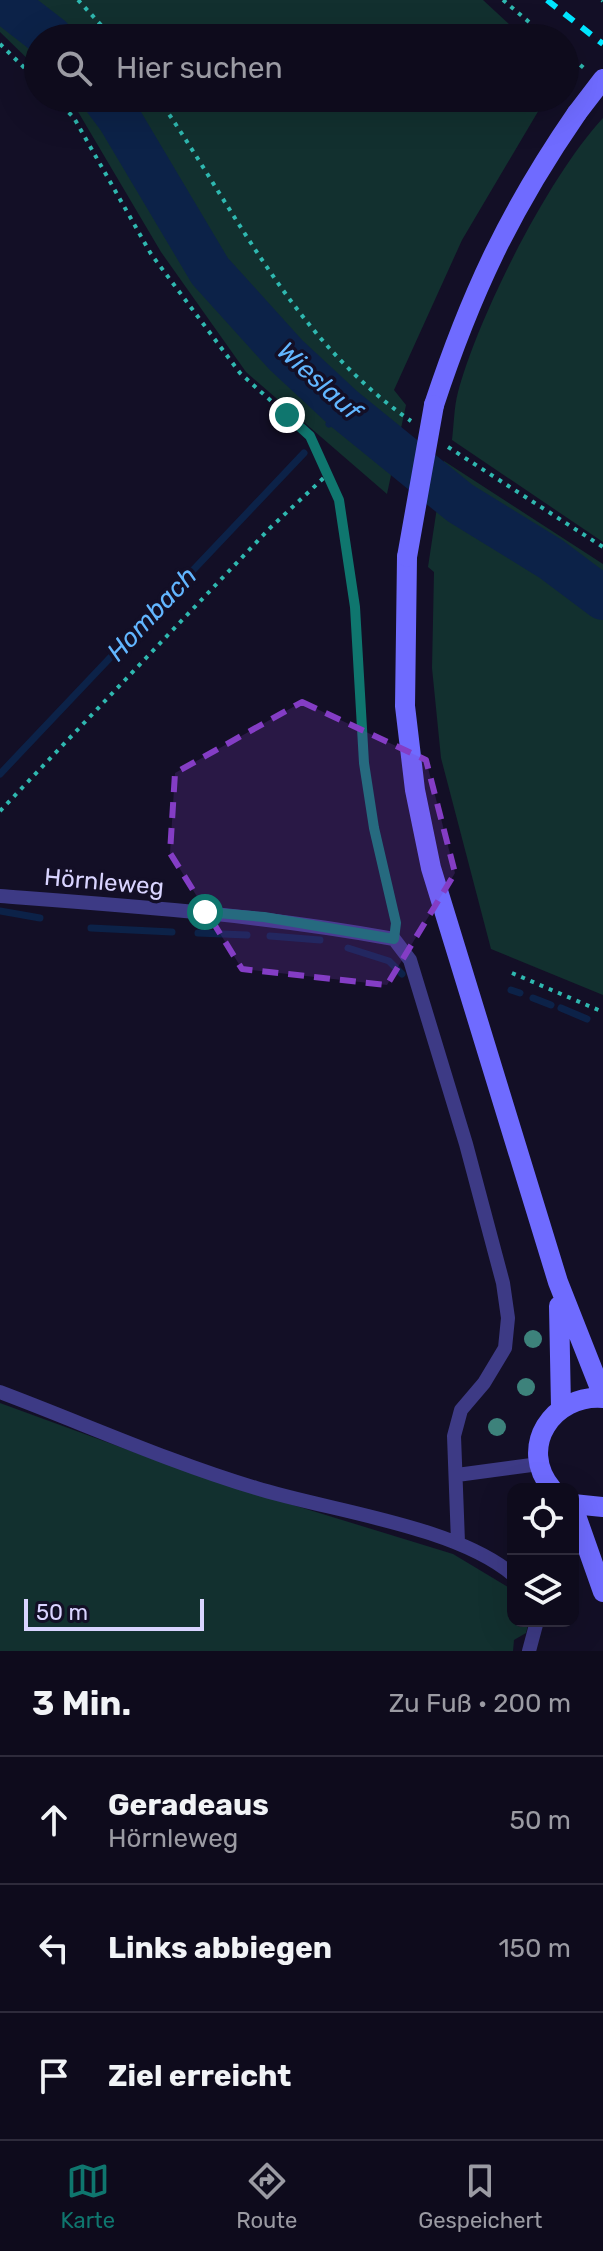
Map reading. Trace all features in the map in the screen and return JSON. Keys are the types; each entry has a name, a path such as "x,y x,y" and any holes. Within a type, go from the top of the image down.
{"main road":[{"path":"579,110 603,79"},
{"path":"549,1483 539,1464 541,1432 561,1407 589,1397 603,1397 558,1282 459,965 418,806 405,706 407,557 414,498 434,405 475,289 508,224 578,112"},
{"path":"558,1282 561,1407"},
{"path":"579,1506 603,1507"},
{"path":"579,1523 603,1592"}],"lane":[{"name":"Hörnleweg","path":"0,896 264,917 394,939"},
{"path":"394,939 410,960 461,1128 503,1283 508,1318 505,1348 484,1383 461,1410 454,1436 458,1542"},
{"path":"0,1392 254,1488 458,1542 507,1570"},
{"path":"457,1475 539,1464"},
{"path":"529,1651 535,1627"}],"path":[{"path":"78,0 100,24"},
{"path":"503,0 531,24"},
{"path":"0,44 24,67"},
{"path":"68,112 151,254 240,373 310,436 329,473 339,500 355,607 364,763 374,828 396,923 394,939"},
{"path":"167,112 266,272 311,328 399,413"},
{"path":"457,453 603,547"},
{"path":"0,811 270,528 329,473"},
{"path":"512,973 603,1012"}],"highlighted area":[{"path":"302,702 426,760 455,873 387,985 242,969 170,853 175,773"}],"green space":[{"path":"0,0 483,0 509,24 24,24 24,55 0,32"},
{"path":"78,112 538,112 462,240 394,390 406,405 387,494 246,372 161,252"},
{"path":"603,118 603,542 452,440 458,392 499,286 561,174"},
{"path":"444,461 603,564 603,995 491,949 441,758 432,668 434,572 428,567"},
{"path":"0,1403 202,1477 453,1554 507,1586 507,1627 528,1627 526,1633 514,1640 513,1651 0,1651"}],"waterway":[{"name":"Wieslauf","path":"2,0 33,24"},
{"name":"Wieslauf","path":"114,112 210,271 286,355 343,408 460,503 551,559 603,598"},
{"name":"Hombach","path":"329,424 343,408"},
{"name":"Hombach","path":"0,774 304,453"},
{"path":"0,911 40,918"},
{"path":"91,928 172,932"},
{"path":"198,933 247,935"},
{"path":"270,936 320,940"},
{"path":"348,948 389,961 402,974"},
{"path":"511,990 520,993"},
{"path":"533,998 551,1005"},
{"path":"561,1008 587,1019"}],"railway":[{"path":"547,0 578,24"},
{"path":"579,25 603,44"}],"route":[{"path":"205,912 264,917 394,939 396,923 374,828 364,763 355,607 339,500 310,436 287,415"}]}
